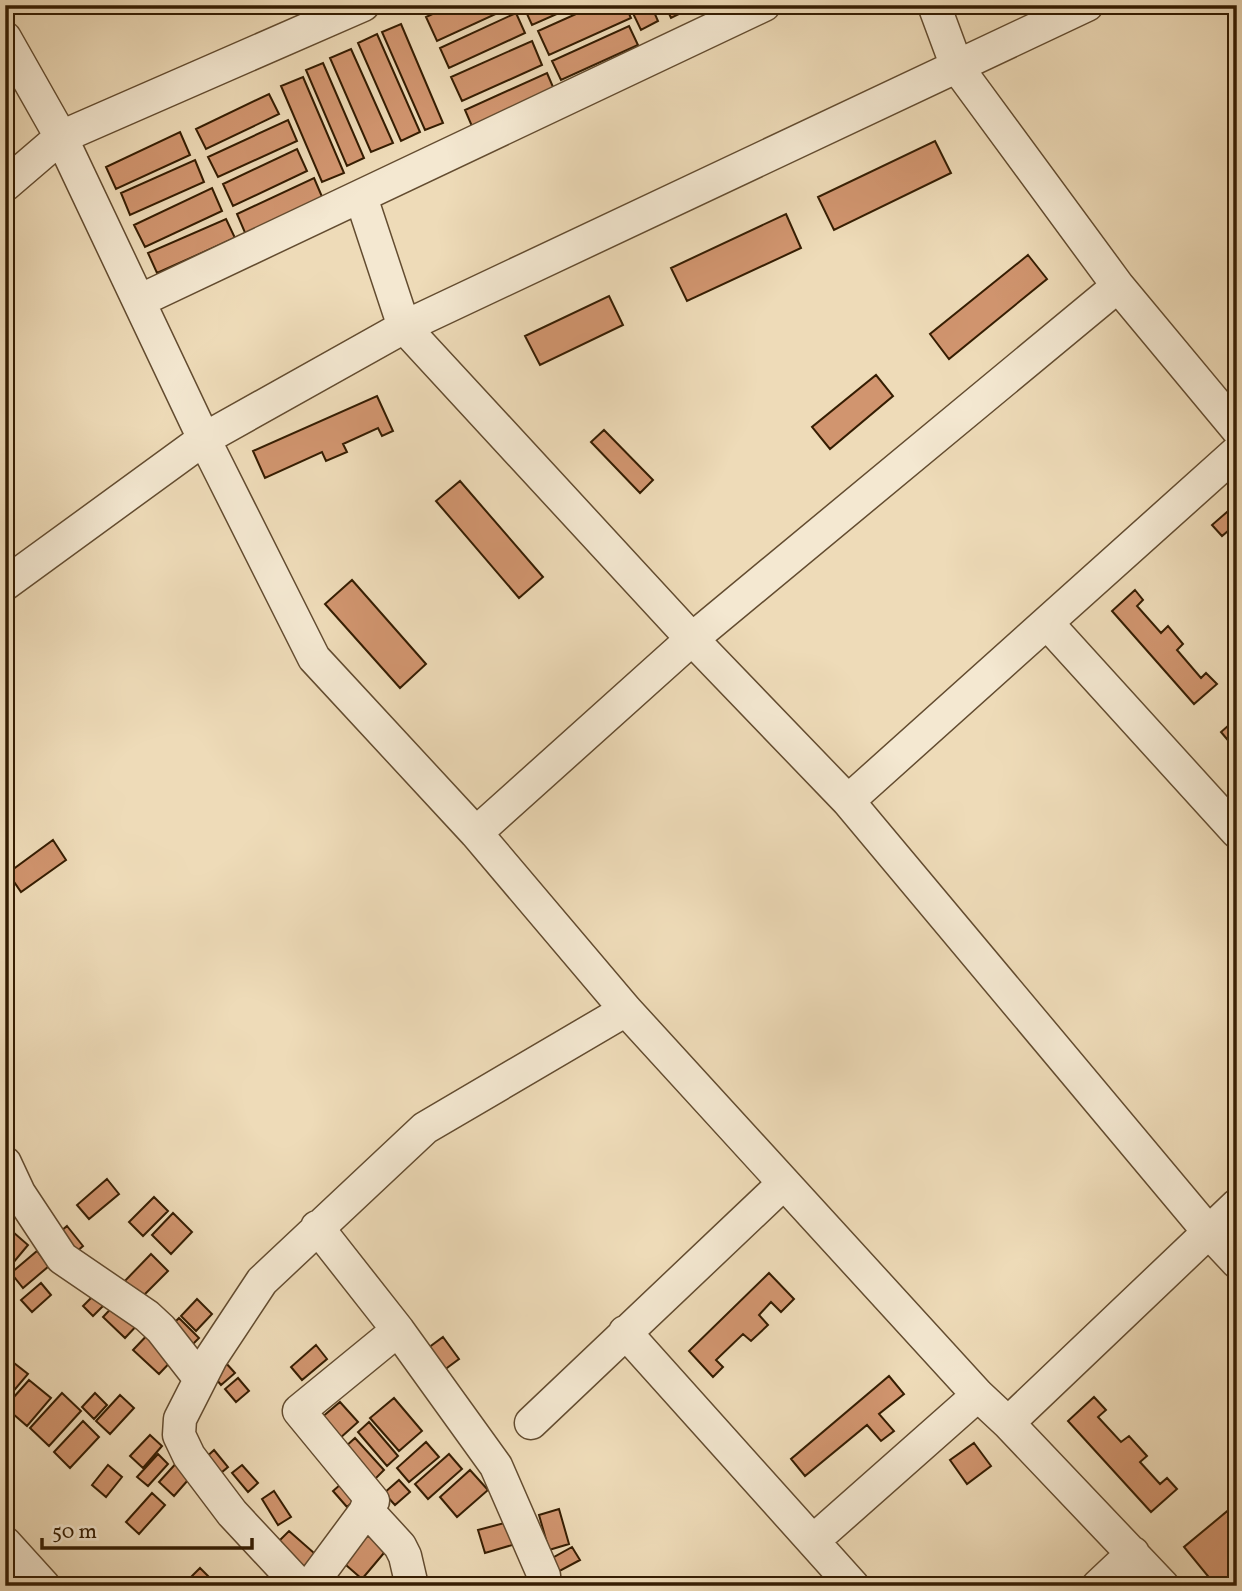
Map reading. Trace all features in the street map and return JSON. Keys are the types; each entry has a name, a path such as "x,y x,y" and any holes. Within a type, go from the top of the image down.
{"street":[{"path":"5,185 61,137 363,5"},
{"path":"139,301 764,5"},
{"path":"934,5 957,67 1118,286 1237,429"},
{"path":"5,584 204,439 404,327 1087,5"},
{"path":"5,38 61,137 204,439 314,659 476,832 626,1010 978,1395 1163,1586"},
{"path":"361,197 404,327 692,639 848,801 1208,1231 1237,1262"},
{"path":"476,832 692,639 1118,286"},
{"path":"848,801 1237,452"},
{"path":"1047,623 1237,832"},
{"path":"300,1586 232,1513 189,1456 180,1435 180,1419 211,1357 262,1281 425,1128 626,1010"},
{"path":"5,1163 19,1193 62,1258 147,1316 161,1329 200,1379"},
{"path":"531,1423 784,1183"},
{"path":"1008,1423 1237,1205"},
{"path":"317,1227 398,1330 496,1466 544,1576 545,1586"},
{"path":"310,1586 373,1501 299,1411 398,1330"},
{"path":"625,1332 853,1586"},
{"path":"813,1541 978,1395"},
{"path":"366,1509 400,1546 412,1586"},
{"path":"5,1543 44,1586"},
{"path":"1098,1586 1133,1553"}],"building":[{"path":"452,5 515,5 437,41 426,17"},
{"path":"523,5 577,5 532,25"},
{"path":"596,5 625,5 631,18 549,55 538,31"},
{"path":"629,5 651,5 658,21 641,30"},
{"path":"665,5 689,5 691,8 671,18"},
{"path":"516,13 525,33 449,68 440,48"},
{"path":"401,24 443,123 425,130 382,32"},
{"path":"629,26 638,45 561,80 552,61"},
{"path":"377,34 420,132 401,141 358,43"},
{"path":"532,41 542,65 462,101 451,77"},
{"path":"351,49 393,143 371,152 330,58"},
{"path":"323,63 364,158 347,166 306,70"},
{"path":"547,73 556,94 474,131 465,110"},
{"path":"303,77 344,173 322,182 281,86"},
{"path":"269,94 279,114 206,149 196,129"},
{"path":"288,120 297,141 218,177 208,157"},
{"path":"180,132 190,155 116,189 106,167"},
{"path":"935,141 951,173 834,230 818,197"},
{"path":"297,149 307,171 233,206 223,184"},
{"path":"195,160 204,182 130,215 121,193"},
{"path":"314,178 323,199 246,235 237,214"},
{"path":"212,188 222,211 145,247 134,225"},
{"path":"786,214 801,248 687,301 671,268"},
{"path":"226,219 235,238 157,273 148,253"},
{"path":"1028,255 1047,279 949,359 930,334"},
{"path":"609,296 623,325 540,365 525,336"},
{"path":"876,375 893,396 830,449 812,427"},
{"path":"377,396 393,431 382,436 378,428 343,444 347,452 326,461 322,452 265,478 253,451"},
{"path":"604,430 653,480 640,493 591,442"},
{"path":"460,481 543,577 519,598 436,501"},
{"path":"1235,505 1237,542 1228,531 1222,536 1212,525"},
{"path":"352,580 426,664 400,688 325,604"},
{"path":"1135,590 1143,600 1137,606 1161,633 1168,626 1183,644 1177,650 1201,678 1206,673 1217,684 1194,704 1112,611"},
{"path":"1237,718 1237,751 1221,732"},
{"path":"53,840 66,860 21,892 8,873"},
{"path":"107,1179 119,1194 89,1219 77,1205"},
{"path":"154,1197 168,1211 143,1236 129,1222"},
{"path":"173,1213 192,1232 171,1254 152,1235"},
{"path":"67,1226 83,1246 69,1258 53,1238"},
{"path":"13,1232 28,1245 8,1269 5,1267 5,1242"},
{"path":"37,1251 49,1266 23,1288 11,1273"},
{"path":"151,1254 168,1271 137,1302 120,1286"},
{"path":"769,1273 794,1299 781,1312 771,1302 759,1315 768,1325 751,1341 743,1334 716,1360 723,1367 713,1377 689,1351"},
{"path":"41,1283 51,1295 32,1312 21,1300"},
{"path":"102,1287 112,1297 93,1316 83,1306"},
{"path":"120,1299 141,1321 125,1338 103,1317"},
{"path":"197,1299 212,1314 196,1331 181,1316"},
{"path":"179,1318 199,1338 186,1351 166,1331"},
{"path":"153,1329 179,1353 159,1374 133,1350"},
{"path":"443,1337 459,1359 440,1373 424,1351"},
{"path":"316,1345 327,1359 302,1380 291,1367"},
{"path":"5,1356 28,1374 5,1401"},
{"path":"225,1362 235,1373 221,1385 212,1374"},
{"path":"889,1376 904,1394 879,1414 894,1431 881,1441 867,1425 805,1476 791,1459"},
{"path":"238,1378 249,1391 236,1402 225,1389"},
{"path":"29,1380 51,1398 27,1426 5,1407"},
{"path":"62,1393 81,1411 49,1446 30,1428"},
{"path":"95,1393 107,1405 94,1419 82,1407"},
{"path":"120,1395 134,1408 110,1434 96,1421"},
{"path":"1094,1397 1106,1410 1098,1417 1121,1442 1129,1436 1147,1456 1140,1462 1160,1484 1167,1478 1177,1489 1151,1512 1068,1421"},
{"path":"394,1398 422,1431 399,1451 370,1418"},
{"path":"340,1402 358,1422 339,1439 321,1418"},
{"path":"83,1421 99,1437 70,1468 54,1452"},
{"path":"369,1422 398,1456 387,1466 358,1432"},
{"path":"150,1435 162,1446 143,1468 130,1456"},
{"path":"355,1438 384,1470 373,1481 344,1448"},
{"path":"426,1442 439,1457 409,1482 397,1468"},
{"path":"974,1443 991,1466 967,1484 950,1460"},
{"path":"214,1450 228,1467 216,1477 202,1461"},
{"path":"158,1454 168,1464 148,1486 137,1477"},
{"path":"449,1454 462,1469 428,1499 415,1484"},
{"path":"180,1459 195,1472 174,1496 159,1482"},
{"path":"108,1465 122,1477 106,1497 92,1485"},
{"path":"242,1465 258,1483 248,1492 232,1473"},
{"path":"470,1470 488,1490 457,1517 440,1497"},
{"path":"349,1477 363,1493 347,1507 333,1491"},
{"path":"399,1480 410,1492 395,1505 384,1493"},
{"path":"274,1491 291,1517 278,1525 262,1499"},
{"path":"152,1493 165,1505 139,1534 126,1522"},
{"path":"1237,1503 1237,1586 1216,1586 1184,1547"},
{"path":"559,1509 569,1544 549,1550 539,1515"},
{"path":"512,1521 519,1543 485,1553 478,1530"},
{"path":"365,1527 389,1547 362,1579 339,1559"},
{"path":"289,1531 322,1560 309,1574 276,1544"},
{"path":"572,1547 580,1560 554,1574 547,1561"},
{"path":"200,1568 218,1586 182,1586"}]}
